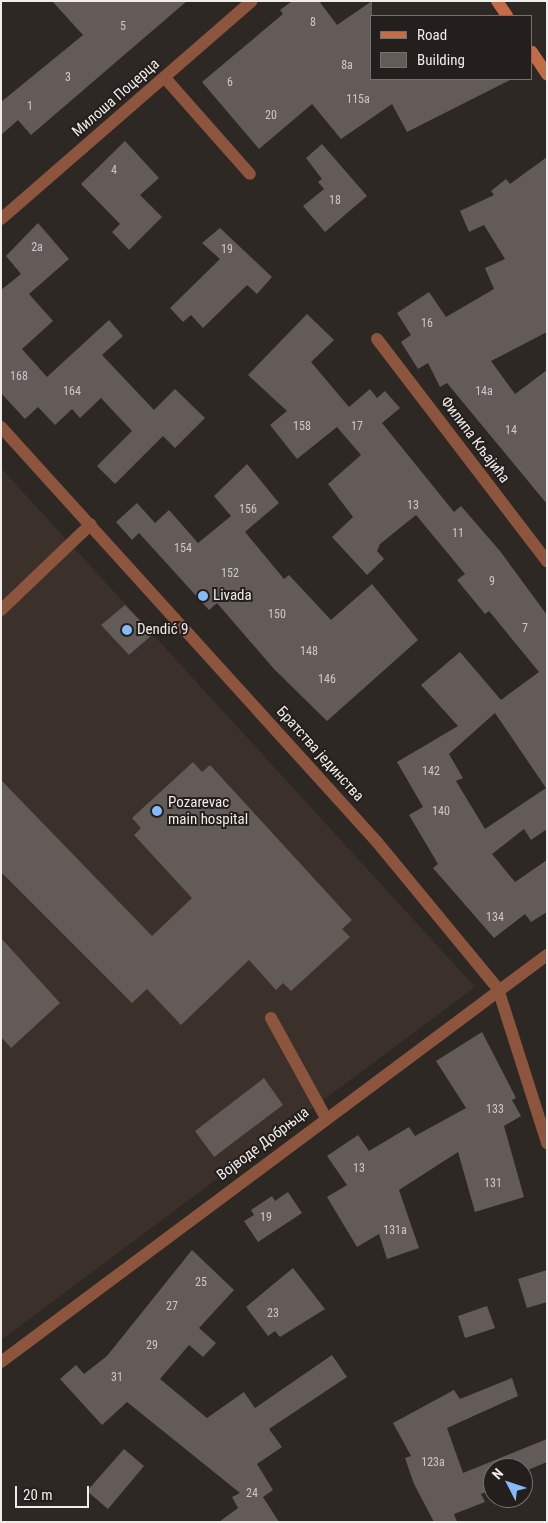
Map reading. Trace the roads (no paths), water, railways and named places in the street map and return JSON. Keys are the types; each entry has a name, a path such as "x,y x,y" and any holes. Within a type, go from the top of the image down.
{"main road":[{"path":"497,1 506,15"},
{"path":"533,53 547,74"}],"street":[{"name":"Милоша Поцерца","path":"1,219 252,1"},
{"path":"165,78 250,174"},
{"name":"Филипа Кљајића","path":"377,339 547,561"},
{"name":"Братства јединства","path":"1,427 91,524 377,842 498,989 547,1143"},
{"path":"1,610 91,524"},
{"name":"Војводе Добрњца","path":"1,1362 498,989 547,955"},
{"path":"271,1018 326,1118"}],"place":[{"name":"Livada","path":"203,596"},
{"name":"Dendić 9","path":"127,630"},
{"name":"Pozarevac main hospital","path":"157,811"}]}
